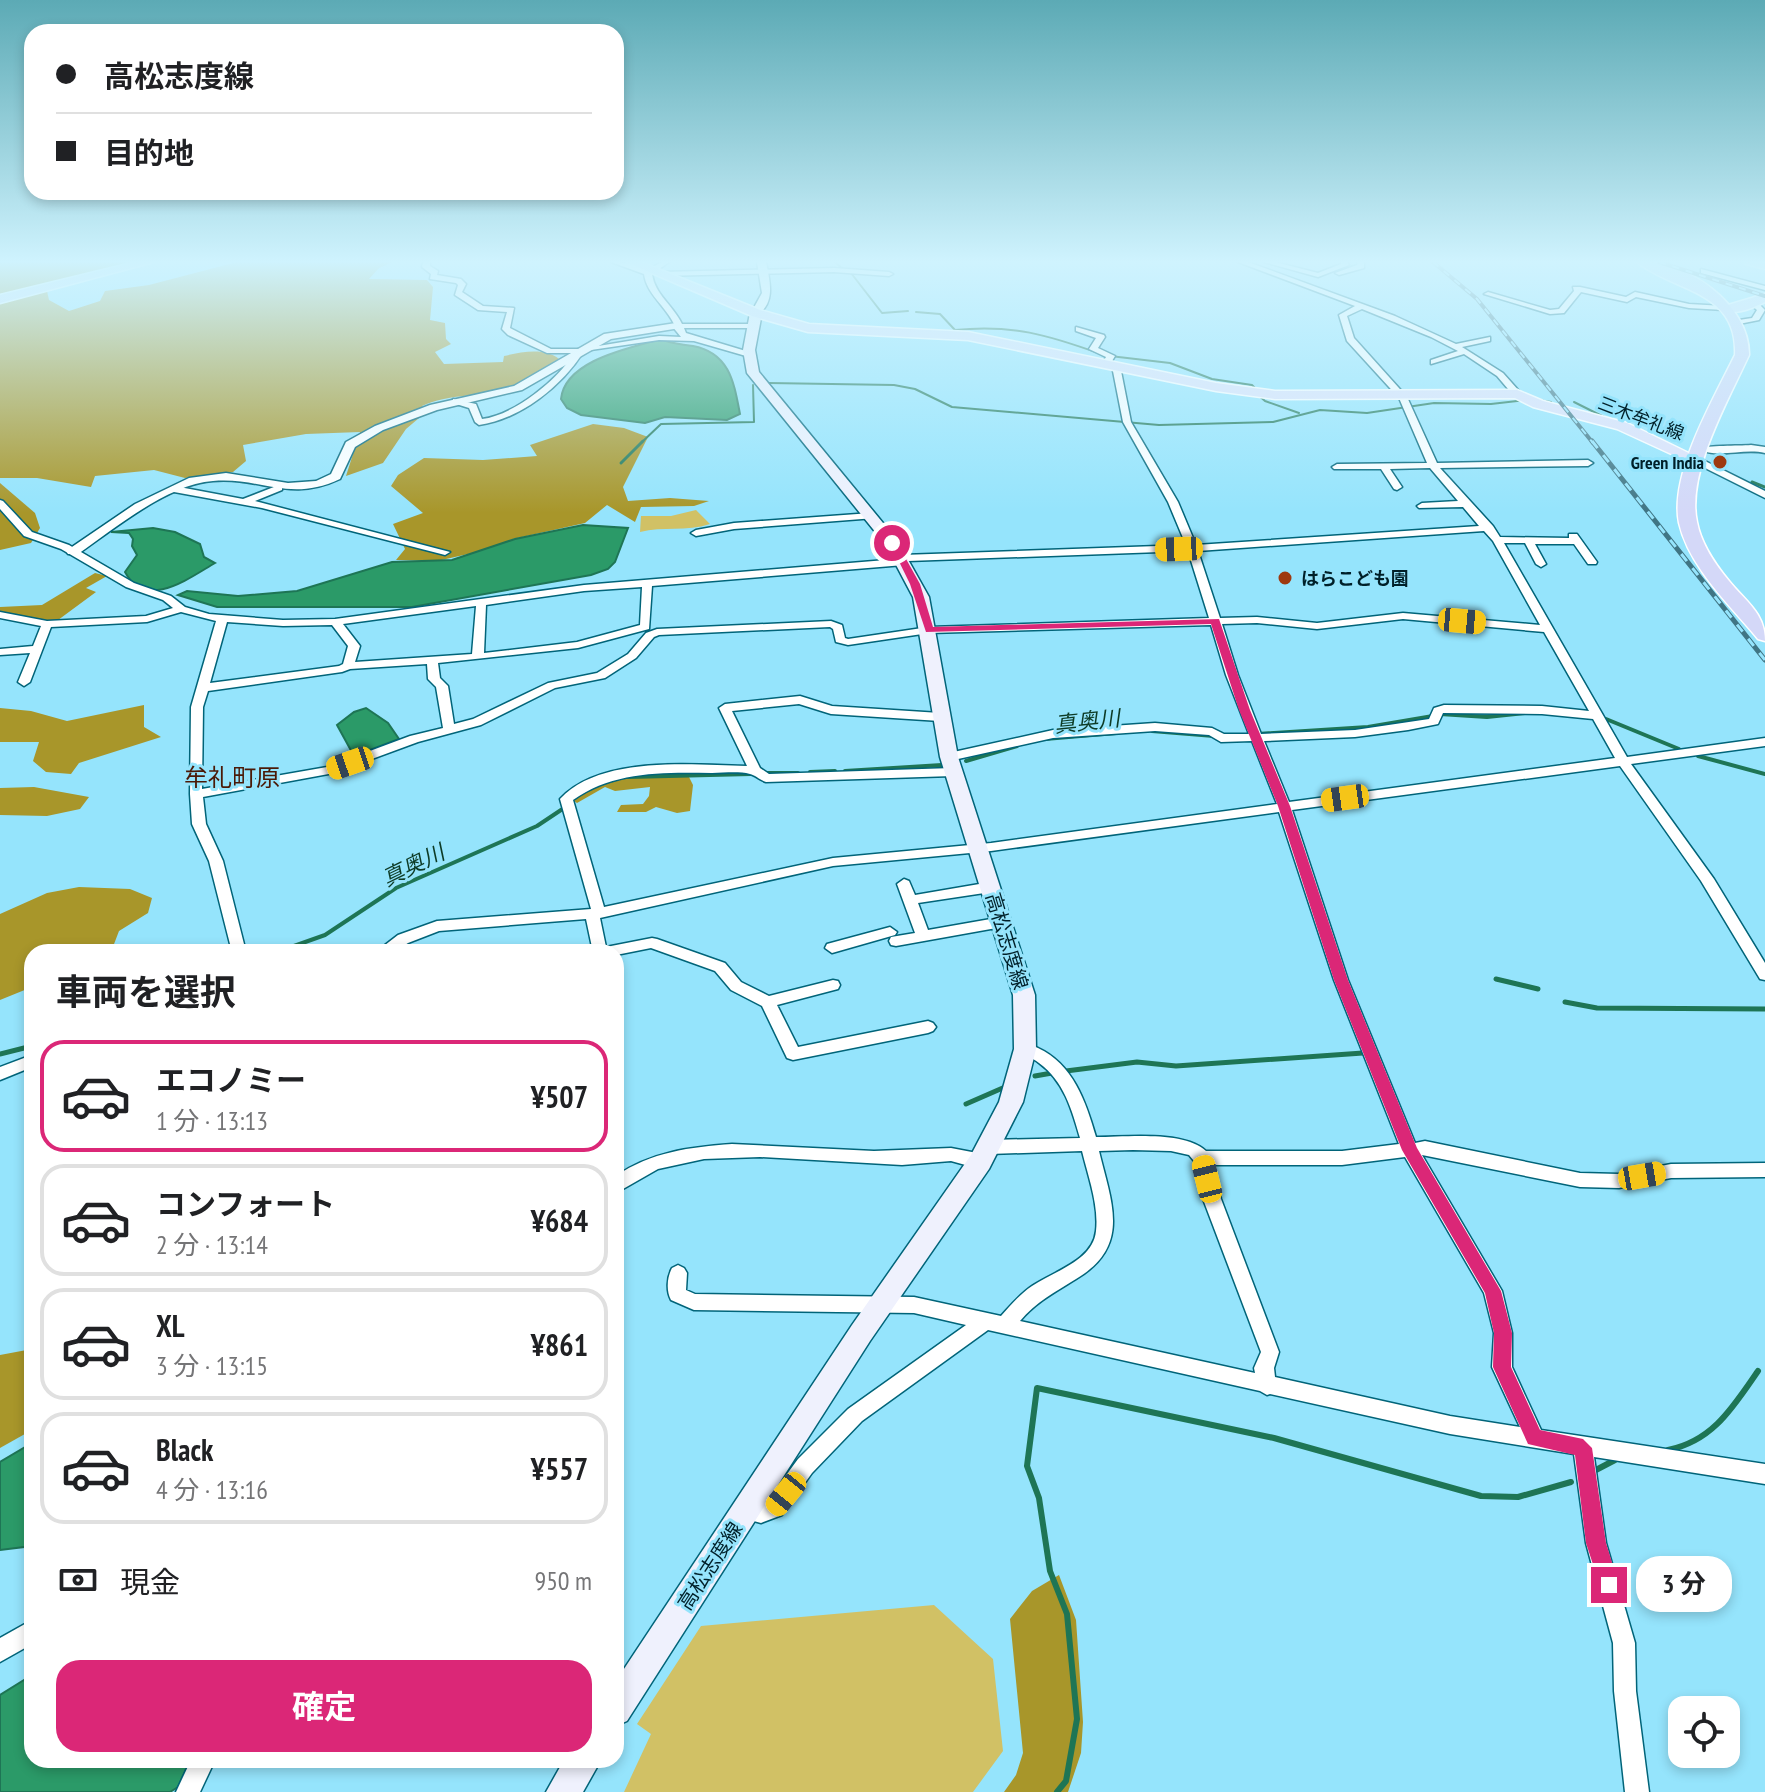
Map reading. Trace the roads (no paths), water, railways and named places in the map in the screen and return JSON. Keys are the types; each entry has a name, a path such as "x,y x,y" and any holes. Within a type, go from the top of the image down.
{"highway":[{"path":"1743,346 1685,496 1694,538 1706,561 1765,635"}],"main road":[{"path":"746,354 748,346"},
{"name":"三木牟礼線","path":"1015,346 1255,393 1318,397 1524,398 1622,426 1700,455"},
{"name":"高松志度線","path":"624,1698 882,1303 984,1155 1017,1086 1025,1049 1024,995 951,764 940,717 929,630 921,597 903,560 871,516 758,382 746,354"},
{"path":"563,1792 579,1768"}],"street":[{"path":"538,346 550,351 610,346"},
{"path":"73,551 174,489 196,479 226,476 279,488 313,486 328,481 341,470 354,441 412,414 518,388 591,346"},
{"path":"715,346 746,354"},
{"path":"1095,346 1093,349 1111,356 1128,424 1173,502 1192,548 1255,737 1284,806 1341,980 1410,1150 1493,1291 1503,1333 1502,1367 1535,1438"},
{"path":"1356,346 1403,397 1434,467 1497,540 1623,761 1689,853 1765,975"},
{"path":"1456,346 1494,367 1524,398"},
{"path":"456,401 473,406 479,422 503,417 553,384 582,350"},
{"path":"1434,362 1466,351"},
{"path":"1700,455 1752,446 1765,450"},
{"path":"1700,455 1765,495"},
{"path":"1337,467 1588,463"},
{"path":"1385,468 1397,487"},
{"path":"1730,474 1765,484"},
{"path":"246,501 279,488"},
{"path":"174,489 246,501 445,552"},
{"path":"0,503 28,534 73,551 130,585 167,598 181,609 222,619 335,622 584,588 647,585 903,560 1192,548 1489,528"},
{"path":"1422,506 1467,504"},
{"path":"696,533 734,526 871,516"},
{"path":"1497,540 1574,536 1592,562"},
{"path":"1528,540 1541,564"},
{"path":"202,688 321,673 348,666 478,657 578,645 645,627 647,585"},
{"path":"478,657 476,637 483,616 480,602"},
{"path":"0,615 47,624 147,619 181,609"},
{"path":"196,794 321,772 488,718 552,685 596,679 632,656 650,635 657,632 831,624 838,627 840,640 848,642 929,630 1257,620 1317,626 1421,616 1548,629"},
{"path":"222,619 202,688 195,740 196,794 199,824 216,861 237,944"},
{"path":"335,622 354,646 348,666"},
{"path":"24,682 47,624"},
{"path":"0,652 35,649"},
{"path":"432,660 434,679 442,686 449,730"},
{"path":"940,717 831,710 800,700 725,708 755,770 766,778 951,764 1039,736 1139,727 1212,732 1221,738 1366,731 1424,724 1434,721 1438,711 1444,709 1542,710 1597,716"},
{"path":"395,944 437,926 595,913 833,862 977,849 1765,742"},
{"path":"601,944 566,799 573,792 603,778 641,771 755,770"},
{"path":"904,884 923,936"},
{"path":"910,900 991,887"},
{"path":"832,948 893,936 923,936 1002,922"},
{"path":"624,947 640,943 662,945 720,967 736,986 768,1002 793,1054 928,1027"},
{"path":"768,1002 833,985"},
{"path":"1006,1324 1030,1297 1086,1262 1100,1247 1105,1218 1084,1119 1056,1068 1038,1053 1025,1049"},
{"path":"0,1074 24,1064"},
{"path":"624,1181 649,1164 727,1150 903,1158 984,1155 1088,1143 1183,1146 1202,1158 1269,1161 1381,1156 1425,1148 1580,1180 1619,1181 1693,1170 1765,1170"},
{"path":"1202,1158 1212,1199 1270,1352 1264,1368 1267,1386"},
{"path":"678,1273 677,1294 694,1302 914,1305 1450,1425 1765,1474"},
{"path":"746,1510 761,1513 775,1508 805,1466 855,1415 901,1378 986,1321"},
{"path":"1583,1448 1596,1543 1624,1643 1625,1691 1637,1792"},
{"path":"0,1651 24,1636"},
{"path":"188,1792 199,1768"}],"waterway":[{"path":"1077,346 1101,354"},
{"path":"1110,356 1170,363 1212,379 1252,385 1257,390"},
{"path":"769,383 894,385 915,389 952,407 1159,425 1273,422 1320,410 1367,413 1434,403 1491,404 1526,400"},
{"path":"641,443 661,424 754,422 753,385"},
{"path":"1257,394 1265,401 1299,413"},
{"path":"1538,400 1551,402"},
{"path":"1574,402 1608,419"},
{"path":"621,463 641,443"},
{"path":"1752,482 1765,487"},
{"name":"真奥川","path":"1440,714 1487,717 1525,713"},
{"name":"真奥川","path":"1258,734 1368,727 1433,716"},
{"name":"真奥川","path":"1606,719 1679,749"},
{"name":"真奥川","path":"1152,731 1214,736"},
{"name":"真奥川","path":"1045,739 1116,733"},
{"name":"真奥川","path":"966,761 1017,746"},
{"name":"真奥川","path":"1698,756 1765,774"},
{"name":"真奥川","path":"845,771 942,765"},
{"name":"真奥川","path":"810,772 835,771"},
{"name":"真奥川","path":"764,773 798,773"},
{"name":"真奥川","path":"628,777 751,774"},
{"name":"真奥川","path":"300,944 325,935 396,888 537,826 564,808"},
{"path":"1496,979 1538,989"},
{"path":"1565,1002 1597,1008 1765,1009"},
{"name":"真奥川","path":"0,1054 24,1048"},
{"path":"1066,1071 1137,1062 1176,1066 1363,1053"},
{"path":"1035,1076 1052,1073"},
{"path":"966,1104 1005,1087"},
{"path":"1668,1450 1710,1431 1758,1371"},
{"path":"1057,1792 1066,1781 1077,1719 1067,1614 1050,1571 1039,1498 1027,1466 1037,1388 1274,1438 1481,1496 1518,1497 1571,1482"},
{"path":"1594,1471 1615,1460"}],"railway":[{"path":"1515,346 1593,443"},
{"path":"1592,441 1765,660"}],"place":[{"name":"Green India","path":"1720,462"},
{"name":"はらこども園","path":"1285,578"}],"district":[{"name":"牟礼町原","path":"232,777"}]}
